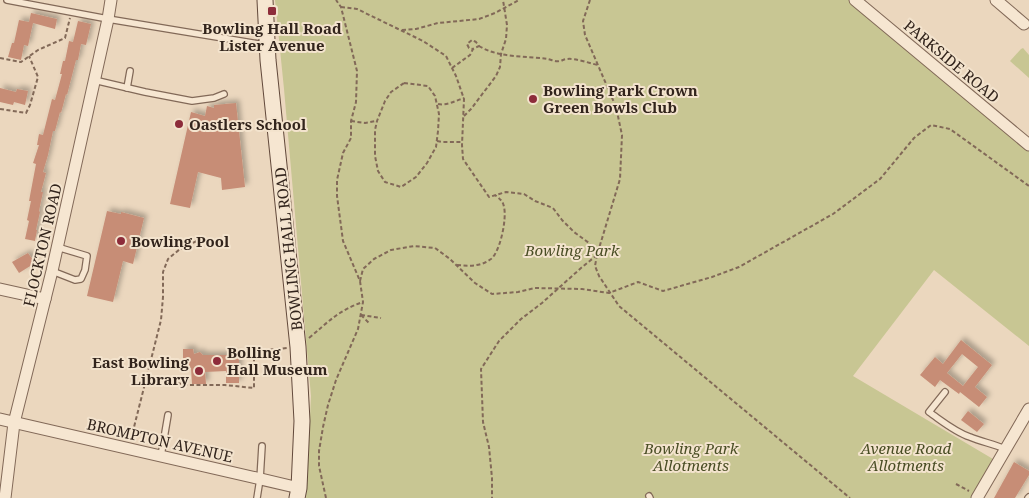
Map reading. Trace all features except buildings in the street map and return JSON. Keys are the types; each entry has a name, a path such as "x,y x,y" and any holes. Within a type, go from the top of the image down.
{"street":[{"name":"FLOCKTON ROAD","path":"5,498 4,471 14,423 52,272 111,0"},
{"name":"BOWLING HALL ROAD","path":"265,0 267,46 298,346 302,421 298,493"},
{"path":"996,0 1024,24"},
{"name":"PARKSIDE ROAD","path":"860,1 1029,145"},
{"path":"0,289 45,299"},
{"path":"978,497 1029,409"},
{"name":"BROMPTON AVENUE","path":"0,419 260,479 298,493"}],"lane":[{"path":"7,0 267,46"},
{"path":"127,88 130,71"},
{"path":"94,80 192,101 214,98 224,94"},
{"path":"52,272 75,280 81,279 85,270 87,256 57,247"},
{"path":"945,392 929,412 954,430 1005,450"},
{"path":"161,456 168,415"},
{"path":"257,498 262,446"}],"path":[{"path":"326,498 319,466 319,451 328,405 336,380 358,329 363,302 360,281 343,241 337,196 337,180 342,153 350,138 351,120 356,102 357,71 341,7 336,0"},
{"path":"463,117 496,76 500,67 507,25 502,0"},
{"path":"401,30 416,29 438,23 479,19 519,0"},
{"path":"590,0 583,21 585,35 590,51 616,107 622,135 620,179 595,266 599,276 619,306 850,498"},
{"path":"341,7 356,9 423,41 446,56 464,98 462,159 489,197 506,192 524,194 535,201 553,208 562,220 589,244 597,255"},
{"path":"0,58 22,62 44,47 65,38 72,12"},
{"path":"473,49 469,48 468,44 472,40 484,50 508,56 548,59 558,62 568,58 598,65"},
{"path":"452,68 479,46"},
{"path":"0,108 26,113 38,77 30,56"},
{"path":"404,83 428,86 435,96 438,114 436,147 427,164 416,178 401,187 386,182 378,171 375,156 377,121 385,101 392,92 404,83"},
{"path":"436,104 440,105 464,98"},
{"path":"351,120 365,123 377,121"},
{"path":"360,281 363,269 374,259 391,250 414,246 434,248 492,294 518,292 535,288 582,289 609,293 638,282 663,291 739,267 833,214 880,179 914,138 931,125 950,129 1029,186"},
{"path":"437,141 462,142"},
{"path":"457,265 471,266 482,264 493,258 500,244 504,209 501,200 495,195"},
{"path":"129,448 161,320 163,272 168,259 180,249 199,240"},
{"path":"492,498 490,447 483,422 481,369 499,341 521,319 597,255"},
{"path":"146,378 189,385 225,385 254,388 254,351 298,346 337,314 363,302"},
{"path":"361,315 381,318"},
{"path":"361,315 370,324"},
{"path":"956,484 978,497"}],"green space":[{"name":"Bowling Park","path":"275,0 855,0 1029,145 1029,346 934,270 853,376 998,462 977,498 306,498 311,396"},
{"path":"1023,48 1029,55 1029,78 1010,61"}],"place":[{"name":"Bowling Hall Road Lister Avenue","path":"272,11"},
{"name":"Bowling Park Crown Green Bowls Club","path":"533,99"},
{"name":"Oastlers School","path":"179,124"},
{"name":"Bowling Pool","path":"121,241"},
{"name":"Bolling Hall Museum","path":"217,361"},
{"name":"East Bowling Library","path":"199,371"}],"park label":[{"name":"Bowling Park Allotments","path":"691,456"},
{"name":"Avenue Road Allotments","path":"906,456"}]}
